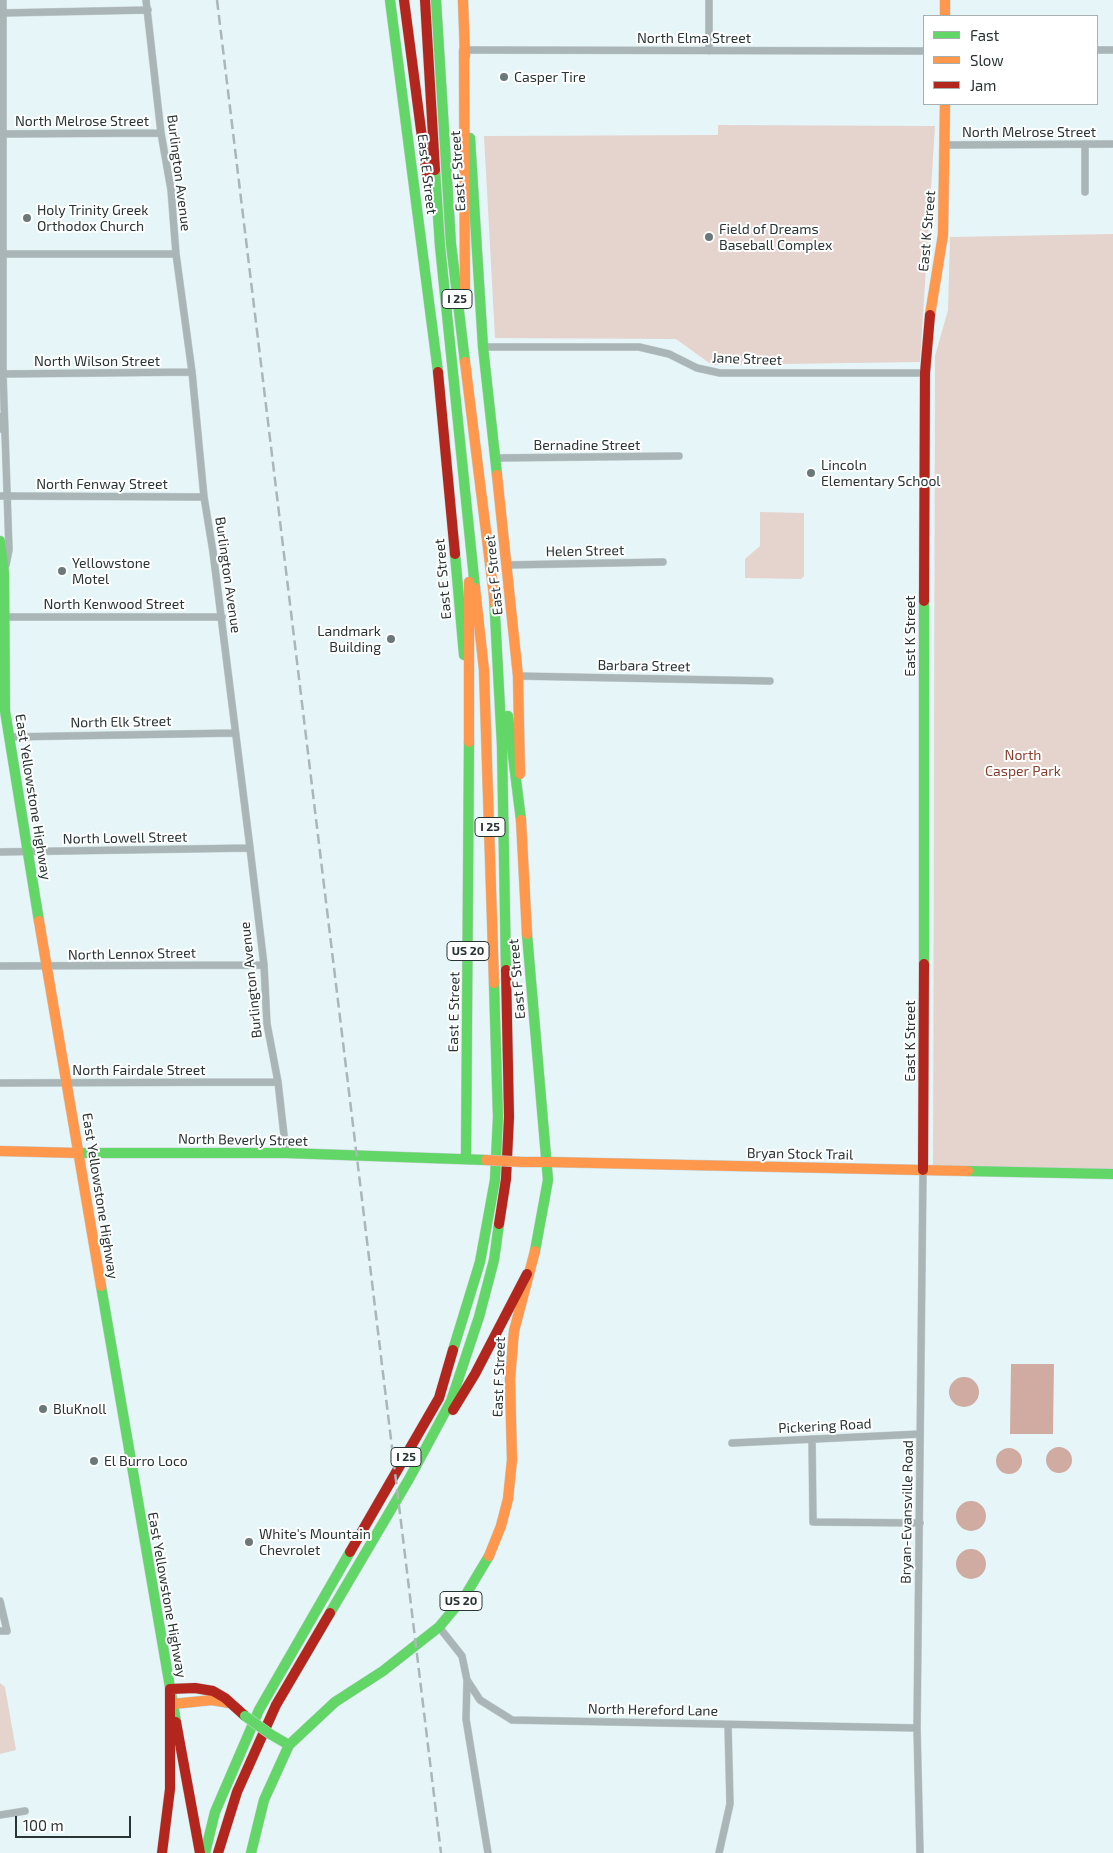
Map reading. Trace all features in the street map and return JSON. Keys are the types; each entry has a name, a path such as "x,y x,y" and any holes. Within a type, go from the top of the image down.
{"main road":[{"name":"East E Street","path":"390,0 440,384 465,672 469,742 466,1159"},
{"path":"404,0 432,213 440,246"},
{"name":"I 25","path":"205,1853 215,1812 259,1710 439,1398 453,1358 480,1262 495,1180 498,1117 485,690 440,246 425,0"},
{"name":"I 25","path":"218,1853 237,1792 276,1705 409,1480 451,1401 479,1317 494,1260 506,1179 509,1117 502,746 494,596 467,382 446,184 436,0"},
{"name":"East F Street","path":"251,1853 264,1800 289,1745 334,1702 383,1671 438,1627 465,1596 489,1556 501,1526 508,1499 512,1460 510,1380 514,1331 541,1224 548,1180 548,1162 525,909 518,676 483,348 464,50 463,0"},
{"path":"945,0 945,15"},
{"path":"464,50 467,382"},
{"name":"East K Street","path":"923,1170 925,373 927,334 943,235 945,105"},
{"name":"US 20","path":"469,742 468,574 471,537"},
{"name":"East Yellowstone Highway","path":"0,541 6,617 2,658 8,736 170,1689 200,1853"},
{"path":"494,596 521,820"},
{"name":"North Beverly Street","path":"0,1151 286,1153 486,1160"},
{"name":"Bryan Stock Trail","path":"486,1160 1113,1174"},
{"path":"409,1480 475,1374 527,1274"},
{"path":"162,1853 170,1788 170,1689 195,1688 213,1691 270,1734 289,1745"},
{"path":"173,1704 212,1700 230,1703"}],"street":[{"path":"2,0 4,496 9,550 4,573"},
{"name":"Burlington Avenue","path":"146,0 161,133 171,190 176,254 192,372 204,497 222,617 264,965 267,1024 278,1082 286,1153"},
{"path":"709,0 709,51"},
{"path":"2,13 148,10"},
{"name":"North Elma Street","path":"464,50 923,51"},
{"path":"1098,50 1113,50"},
{"name":"North Melrose Street","path":"3,134 161,133"},
{"name":"North Melrose Street","path":"945,144 1113,144"},
{"path":"1085,144 1085,192"},
{"path":"3,254 176,254"},
{"name":"Jane Street","path":"483,348 640,347 669,354 697,368 720,373 925,373"},
{"name":"North Wilson Street","path":"3,374 192,372"},
{"path":"0,429 4,406"},
{"name":"Bernadine Street","path":"495,458 679,456"},
{"name":"North Fenway Street","path":"4,496 204,497"},
{"name":"Helen Street","path":"507,565 663,562"},
{"name":"North Kenwood Street","path":"6,617 222,617"},
{"name":"Barbara Street","path":"518,676 770,680"},
{"name":"North Elk Street","path":"8,736 235,732"},
{"name":"North Lowell Street","path":"0,852 250,848"},
{"name":"North Lennox Street","path":"0,966 264,965"},
{"name":"North Fairdale Street","path":"0,1084 278,1082"},
{"name":"Bryan-Evansville Road","path":"920,1853 918,1728 923,1170"},
{"name":"Pickering Road","path":"732,1443 920,1434"},
{"path":"812,1439 813,1522 920,1523"},
{"path":"0,1601 3,1631"},
{"name":"North Hereford Lane","path":"438,1627 462,1656 468,1680 480,1700 512,1720 918,1728"},
{"path":"468,1680 468,1728 488,1853"},
{"path":"719,1853 730,1804 728,1725"},
{"path":"0,1815 25,1811"}],"green space":[{"name":"Field of Dreams Baseball Complex","path":"718,125 935,126 920,362 712,365 676,339 495,338 484,136 718,135"},
{"name":"North Casper Park","path":"1113,234 1113,1170 933,1170 935,356 948,310 950,237"},
{"path":"760,512 804,513 804,576 801,579 745,578 745,559 760,546"},
{"path":"0,1683 5,1687 16,1750 0,1754"}],"shaded area":[{"path":"1011,1364 1054,1364 1053,1434 1010,1434"},
{"path":"964,1377 975,1381 979,1392 975,1403 964,1407 953,1403 949,1392 953,1381"},
{"path":"1059,1447 1068,1451 1072,1460 1068,1469 1059,1473 1050,1469 1046,1460 1050,1451"},
{"path":"1009,1448 1018,1452 1022,1461 1018,1470 1009,1474 1000,1470 996,1461 1000,1452"},
{"path":"971,1501 982,1505 986,1516 982,1527 971,1531 960,1527 956,1516 960,1505"},
{"path":"971,1549 982,1553 986,1564 982,1575 971,1579 960,1575 956,1564 960,1553"}],"railway":[{"path":"217,0 441,1853"}],"traffic: fast":[{"path":"390,0 438,372"},
{"path":"436,0 451,244 465,362"},
{"path":"470,138 483,347 497,475"},
{"path":"435,170 440,246 475,588"},
{"path":"0,541 4,573 5,711 39,921"},
{"path":"455,554 464,655"},
{"path":"494,596 502,746 506,970"},
{"path":"924,601 924,964"},
{"path":"508,716 521,820"},
{"path":"466,1159 469,742"},
{"path":"527,934 548,1180 535,1251"},
{"path":"453,1350 480,1262 495,1180 498,1117 494,983"},
{"path":"78,1153 286,1153 486,1160"},
{"path":"968,1171 1113,1174"},
{"path":"330,1613 409,1479 451,1401 479,1317 494,1260 499,1224"},
{"path":"101,1286 176,1722"},
{"path":"205,1853 215,1812 259,1710 350,1552"},
{"path":"251,1853 264,1800 289,1745 335,1702 383,1671 439,1627 465,1596 489,1556"},
{"path":"245,1716 270,1734"},
{"path":"270,1734 289,1745"}],"traffic: slow":[{"path":"463,0 465,56"},
{"path":"945,0 945,15"},
{"path":"464,50 465,304"},
{"path":"930,315 943,235 945,105"},
{"path":"465,362 495,604"},
{"path":"497,475 518,676 520,774"},
{"path":"469,582 469,742"},
{"path":"475,588 484,670 494,983"},
{"path":"521,820 527,934"},
{"path":"39,921 101,1286"},
{"path":"0,1151 78,1153"},
{"path":"486,1160 522,1162"},
{"path":"522,1162 548,1162"},
{"path":"548,1162 968,1171"},
{"path":"489,1556 501,1526 508,1499 512,1460 510,1379 514,1331 535,1251"},
{"path":"173,1704 212,1700 229,1703"}],"traffic: jam":[{"path":"404,0 428,183"},
{"path":"425,0 435,170"},
{"path":"924,601 925,373 930,315"},
{"path":"438,372 455,554"},
{"path":"923,1170 924,964"},
{"path":"499,1224 506,1179 509,1117 506,970"},
{"path":"453,1410 475,1374 527,1274"},
{"path":"350,1552 439,1398 453,1350"},
{"path":"218,1853 237,1792 276,1705 330,1613"},
{"path":"170,1689 195,1688 213,1691 225,1698 245,1716"},
{"path":"162,1853 170,1789 170,1689"},
{"path":"176,1722 200,1853"}],"place":[{"name":"Casper Tire","path":"504,77"},
{"name":"Holy Trinity Greek Orthodox Church","path":"27,218"},
{"name":"Field of Dreams Baseball Complex","path":"709,237"},
{"name":"Lincoln Elementary School","path":"811,473"},
{"name":"Yellowstone Motel","path":"62,571"},
{"name":"Landmark Building","path":"391,639"},
{"name":"BluKnoll","path":"43,1409"},
{"name":"El Burro Loco","path":"94,1461"},
{"name":"White's Mountain Chevrolet","path":"249,1542"}]}
